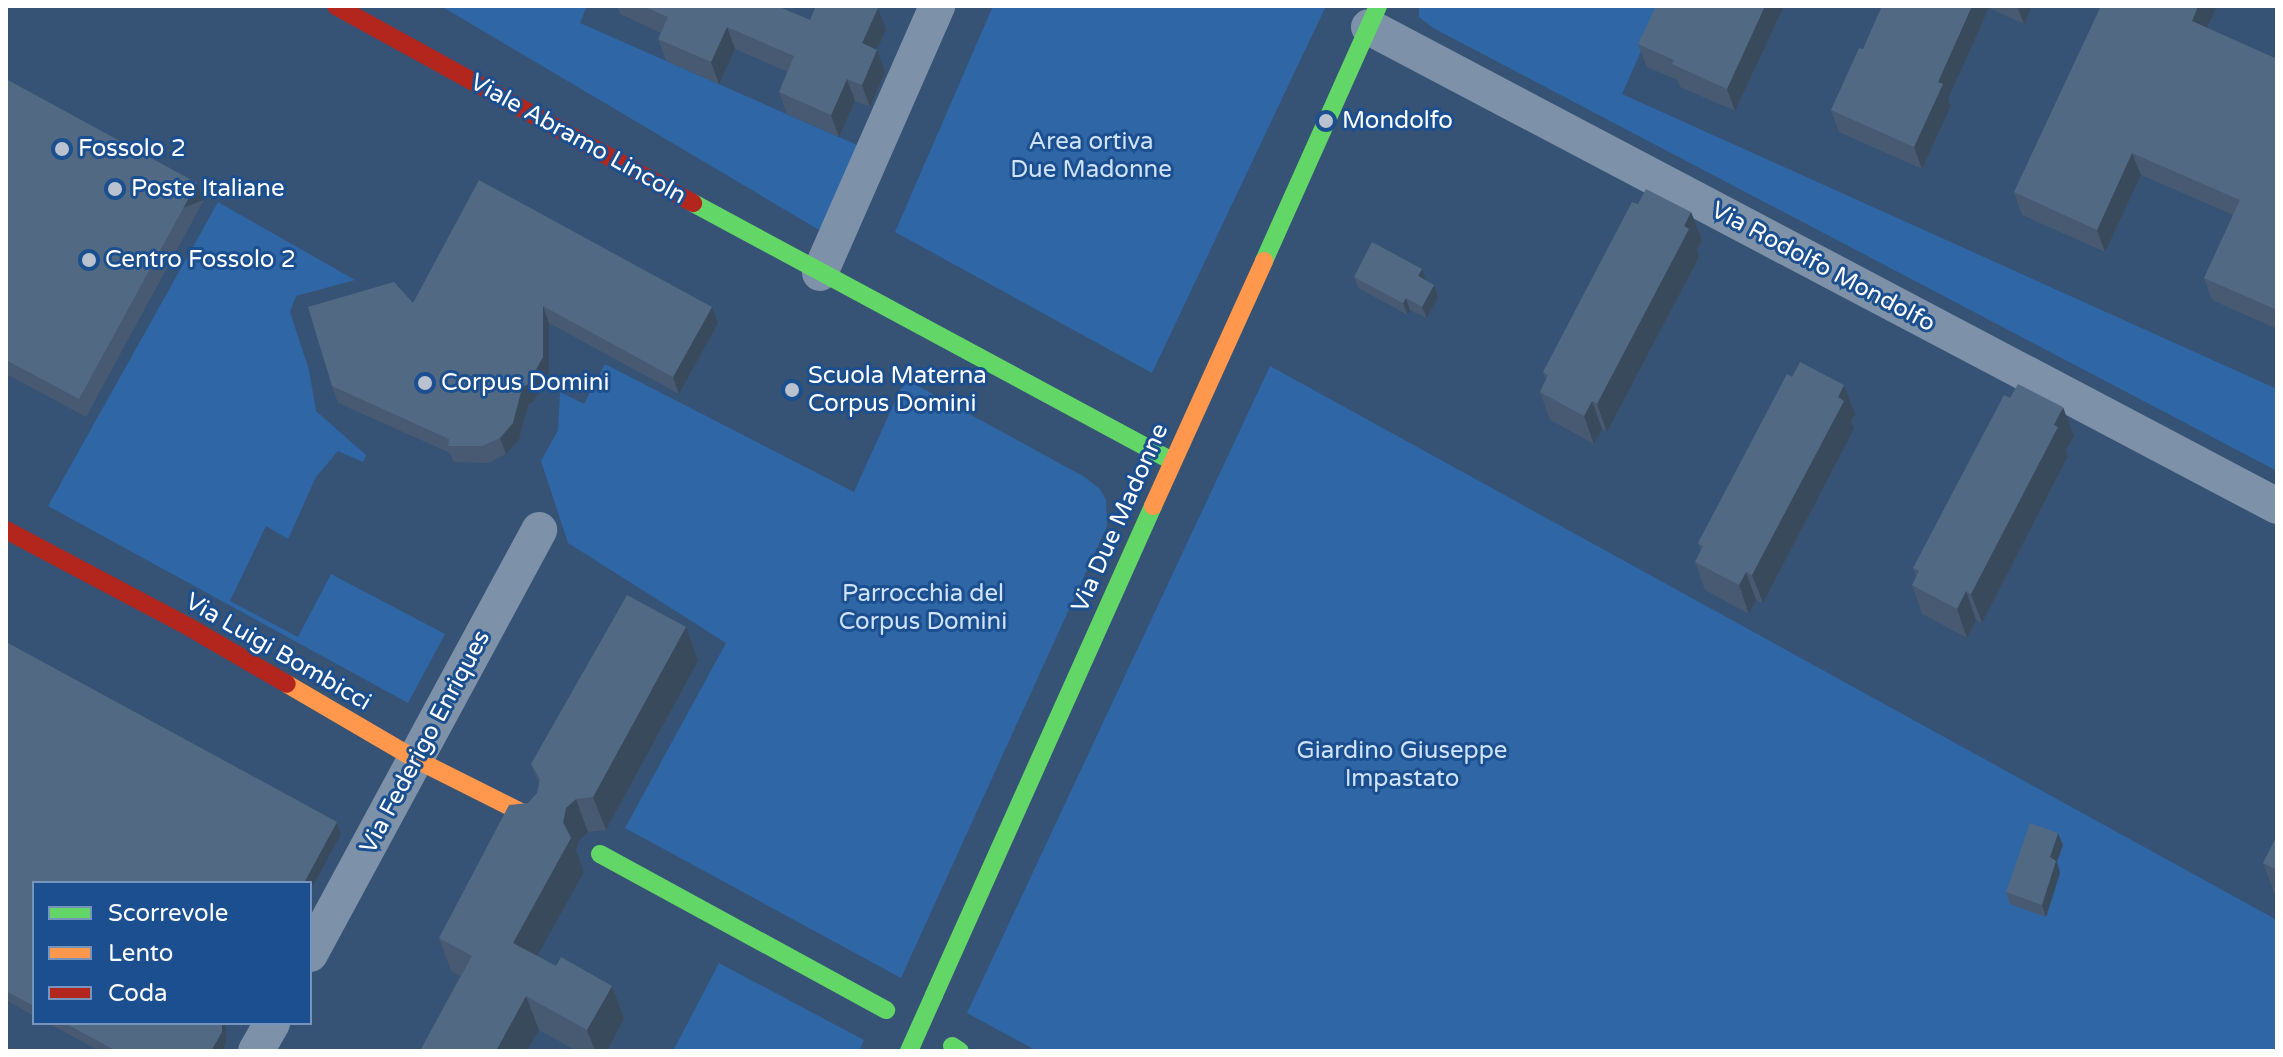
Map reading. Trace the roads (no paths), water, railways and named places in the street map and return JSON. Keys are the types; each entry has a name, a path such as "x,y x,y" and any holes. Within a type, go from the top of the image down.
{"street":[{"name":"Viale Abramo Lincoln","path":"336,6 820,273 1172,461"},
{"path":"820,273 937,6"},
{"name":"Via Due Madonne","path":"909,1051 1374,16"},
{"name":"Via Rodolfo Mondolfo","path":"1374,16 2277,506"},
{"name":"Via Luigi Bombicci","path":"6,530 189,627 417,760 527,815"},
{"name":"Via Federigo Enriques","path":"312,950 539,530"},
{"path":"600,854 886,1010"},
{"path":"256,1051 271,1025"}],"place":[{"name":"Mondolfo","path":"1326,121"},
{"name":"Fossolo 2","path":"62,149"},
{"name":"Poste Italiane","path":"115,189"},
{"name":"Centro Fossolo 2","path":"89,260"},
{"name":"Corpus Domini","path":"425,383"},
{"name":"Scuola Materna Corpus Domini","path":"792,390"}],"park label":[{"name":"Area ortiva Due Madonne","path":"1091,156"},
{"name":"Parrocchia del Corpus Domini","path":"923,608"},
{"name":"Giardino Giuseppe Impastato","path":"1402,765"}]}
